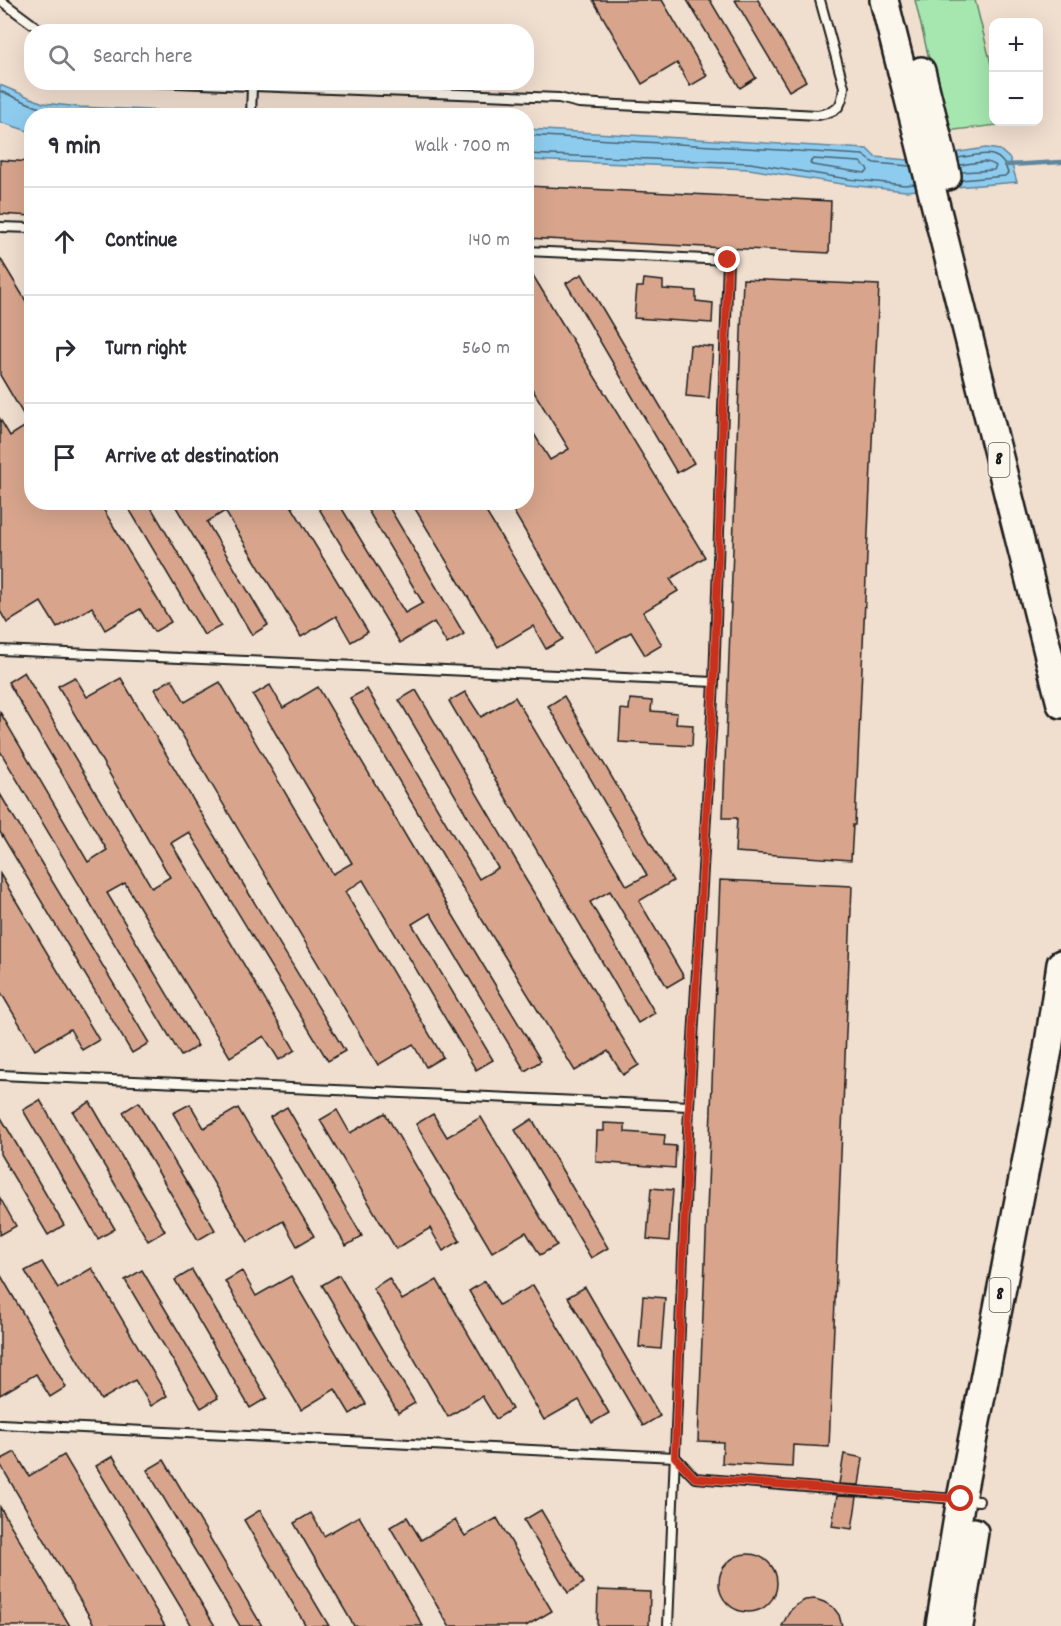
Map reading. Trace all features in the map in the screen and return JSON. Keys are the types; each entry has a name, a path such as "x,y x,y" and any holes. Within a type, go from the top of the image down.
{"highway":[{"name":"8","path":"884,0 927,135"},
{"name":"8","path":"902,0 927,135 1061,704"},
{"name":"8","path":"946,214 1061,638"},
{"name":"8","path":"959,1626 970,1500 1061,964"},
{"name":"8","path":"939,1626 970,1500 1061,1057"}],"lane":[{"path":"0,0 32,24"},
{"path":"354,90 559,98 579,103 818,116 838,109 844,87 820,0"},
{"path":"251,108 252,90"},
{"path":"0,227 24,228"},
{"path":"534,251 728,260 714,682 689,1106 668,1626"},
{"path":"0,650 714,682"},
{"path":"0,1075 689,1106"},
{"path":"0,1424 675,1457 695,1478 970,1500"}],"green space":[{"path":"915,0 975,0 989,56 990,126 946,131"}],"water":[{"path":"0,85 43,103 103,108 24,108 24,130 0,122"},
{"path":"534,129 867,149 875,157 908,160 986,148 1000,150 1010,159 1017,182 906,191 848,185 749,169 534,160"}],"building":[{"path":"593,0 662,0 707,76 690,86 677,63 642,84"},
{"path":"687,0 710,0 756,78 740,88"},
{"path":"735,0 758,0 806,81 789,91"},
{"path":"0,160 24,162 24,216 0,214"},
{"path":"534,186 831,201 829,253 534,238"},
{"path":"0,258 24,298 24,416 0,375"},
{"path":"582,274 694,463 677,473 566,283"},
{"path":"534,277 705,557 670,579 678,591 643,612 662,645 645,655 631,632 596,652 513,510 534,510 534,434 550,460 569,449 534,392"},
{"path":"644,279 663,281 663,289 696,291 696,301 713,303 712,323 634,318 637,287 643,287"},
{"path":"743,279 879,285 855,825 853,825 851,860 735,852 737,818 723,818"},
{"path":"690,345 713,347 709,398 686,396"},
{"path":"0,419 10,436 24,427 24,510 104,510 171,622 154,632 140,609 105,630 92,607 57,628 41,602 7,623 0,611"},
{"path":"130,510 153,510 221,626 204,635"},
{"path":"178,510 294,510 368,632 351,642 336,616 301,637 225,511 207,522 268,625 252,635"},
{"path":"320,510 343,510 405,613 423,603 368,510 391,510 464,634 447,644 434,622 400,643"},
{"path":"416,510 485,510 563,639 546,649 533,626 498,647"},
{"path":"24,672 152,888 170,877 58,686 75,677 87,697 121,678 345,1051 328,1061 189,832 171,843 295,1050 279,1060 264,1036 230,1057 125,883 107,893 198,1046 181,1056 0,751 0,712 88,862 107,850 8,682"},
{"path":"172,679 185,702 220,682 333,874 352,863 253,695 270,685 283,708 318,687 541,1061 525,1071 430,913 412,924 493,1060 476,1070 363,880 345,892 443,1057 426,1067 413,1044 378,1065 155,689"},
{"path":"367,689 479,879 498,868 399,700 416,690 523,875 639,1065 623,1075 608,1051 575,1071 451,869 350,698"},
{"path":"465,692 481,717 515,697 627,886 647,875 548,706 564,696 673,881 639,901 684,977 667,987 610,891 590,902 655,1013 638,1023 449,701"},
{"path":"630,699 652,701 651,711 677,713 676,724 693,725 692,746 619,742 621,709 629,710"},
{"path":"0,794 149,1043 132,1053 0,832"},
{"path":"0,874 99,1040 82,1050 70,1029 35,1050 0,991"},
{"path":"720,880 852,886 829,1447 793,1445 792,1467 722,1463 723,1442 698,1441"},
{"path":"40,1100 115,1229 98,1239 23,1110"},
{"path":"90,1102 165,1231 148,1241 73,1112"},
{"path":"139,1102 215,1230 198,1240 123,1112"},
{"path":"190,1104 204,1128 238,1108 314,1236 297,1246 283,1221 248,1242 173,1113"},
{"path":"287,1107 362,1236 346,1246 270,1117"},
{"path":"337,1110 350,1133 385,1113 460,1241 443,1251 430,1228 396,1249 320,1120"},
{"path":"433,1114 447,1137 481,1117 557,1245 540,1255 526,1232 492,1252 416,1124"},
{"path":"0,1116 64,1225 48,1235 0,1154"},
{"path":"532,1119 608,1248 591,1258 515,1130"},
{"path":"604,1123 625,1124 625,1132 665,1135 664,1145 676,1146 675,1168 596,1162 597,1131 604,1131"},
{"path":"651,1188 673,1190 669,1241 647,1239"},
{"path":"0,1198 16,1226 0,1235"},
{"path":"42,1262 58,1288 92,1268 167,1396 151,1406 135,1380 101,1400 25,1271"},
{"path":"142,1270 218,1398 201,1408 125,1280"},
{"path":"192,1270 267,1398 250,1408 175,1280"},
{"path":"242,1271 256,1296 291,1276 366,1404 350,1414 335,1389 301,1410 225,1281"},
{"path":"0,1274 66,1387 50,1397 36,1374 0,1395"},
{"path":"339,1275 415,1403 398,1413 322,1285"},
{"path":"389,1278 402,1300 437,1280 512,1409 496,1419 482,1396 448,1417 373,1288"},
{"path":"485,1281 499,1305 533,1285 609,1413 592,1423 579,1400 544,1420 469,1291"},
{"path":"585,1287 660,1416 643,1426 568,1297"},
{"path":"643,1296 665,1298 661,1349 639,1347"},
{"path":"15,1452 29,1476 64,1455 165,1626 95,1626 0,1464 0,1460"},
{"path":"844,1454 863,1458 859,1485 839,1484"},
{"path":"113,1456 215,1626 192,1626 96,1466"},
{"path":"164,1460 262,1626 240,1626 147,1470"},
{"path":"837,1496 857,1497 852,1529 832,1526"},
{"path":"0,1507 70,1626 0,1626"},
{"path":"260,1510 329,1626 306,1626 244,1520"},
{"path":"541,1510 584,1583 568,1593 524,1520"},
{"path":"311,1513 324,1536 359,1516 423,1626 354,1626 294,1523"},
{"path":"407,1517 421,1540 455,1520 465,1536 497,1518 552,1611 526,1626 449,1626 390,1527"},
{"path":"748,1554 764,1559 772,1567 777,1583 772,1599 764,1607 748,1612 732,1607 724,1599 719,1583 724,1567 732,1559"},
{"path":"598,1590 650,1592 649,1626 597,1626"},
{"path":"815,1599 833,1607 839,1615 842,1626 782,1626 789,1612 796,1605 805,1600"}],"waterway":[{"path":"1007,165 1061,162"}],"route":[{"path":"728,260 714,682 689,1106 675,1457 695,1478 961,1499"}]}
